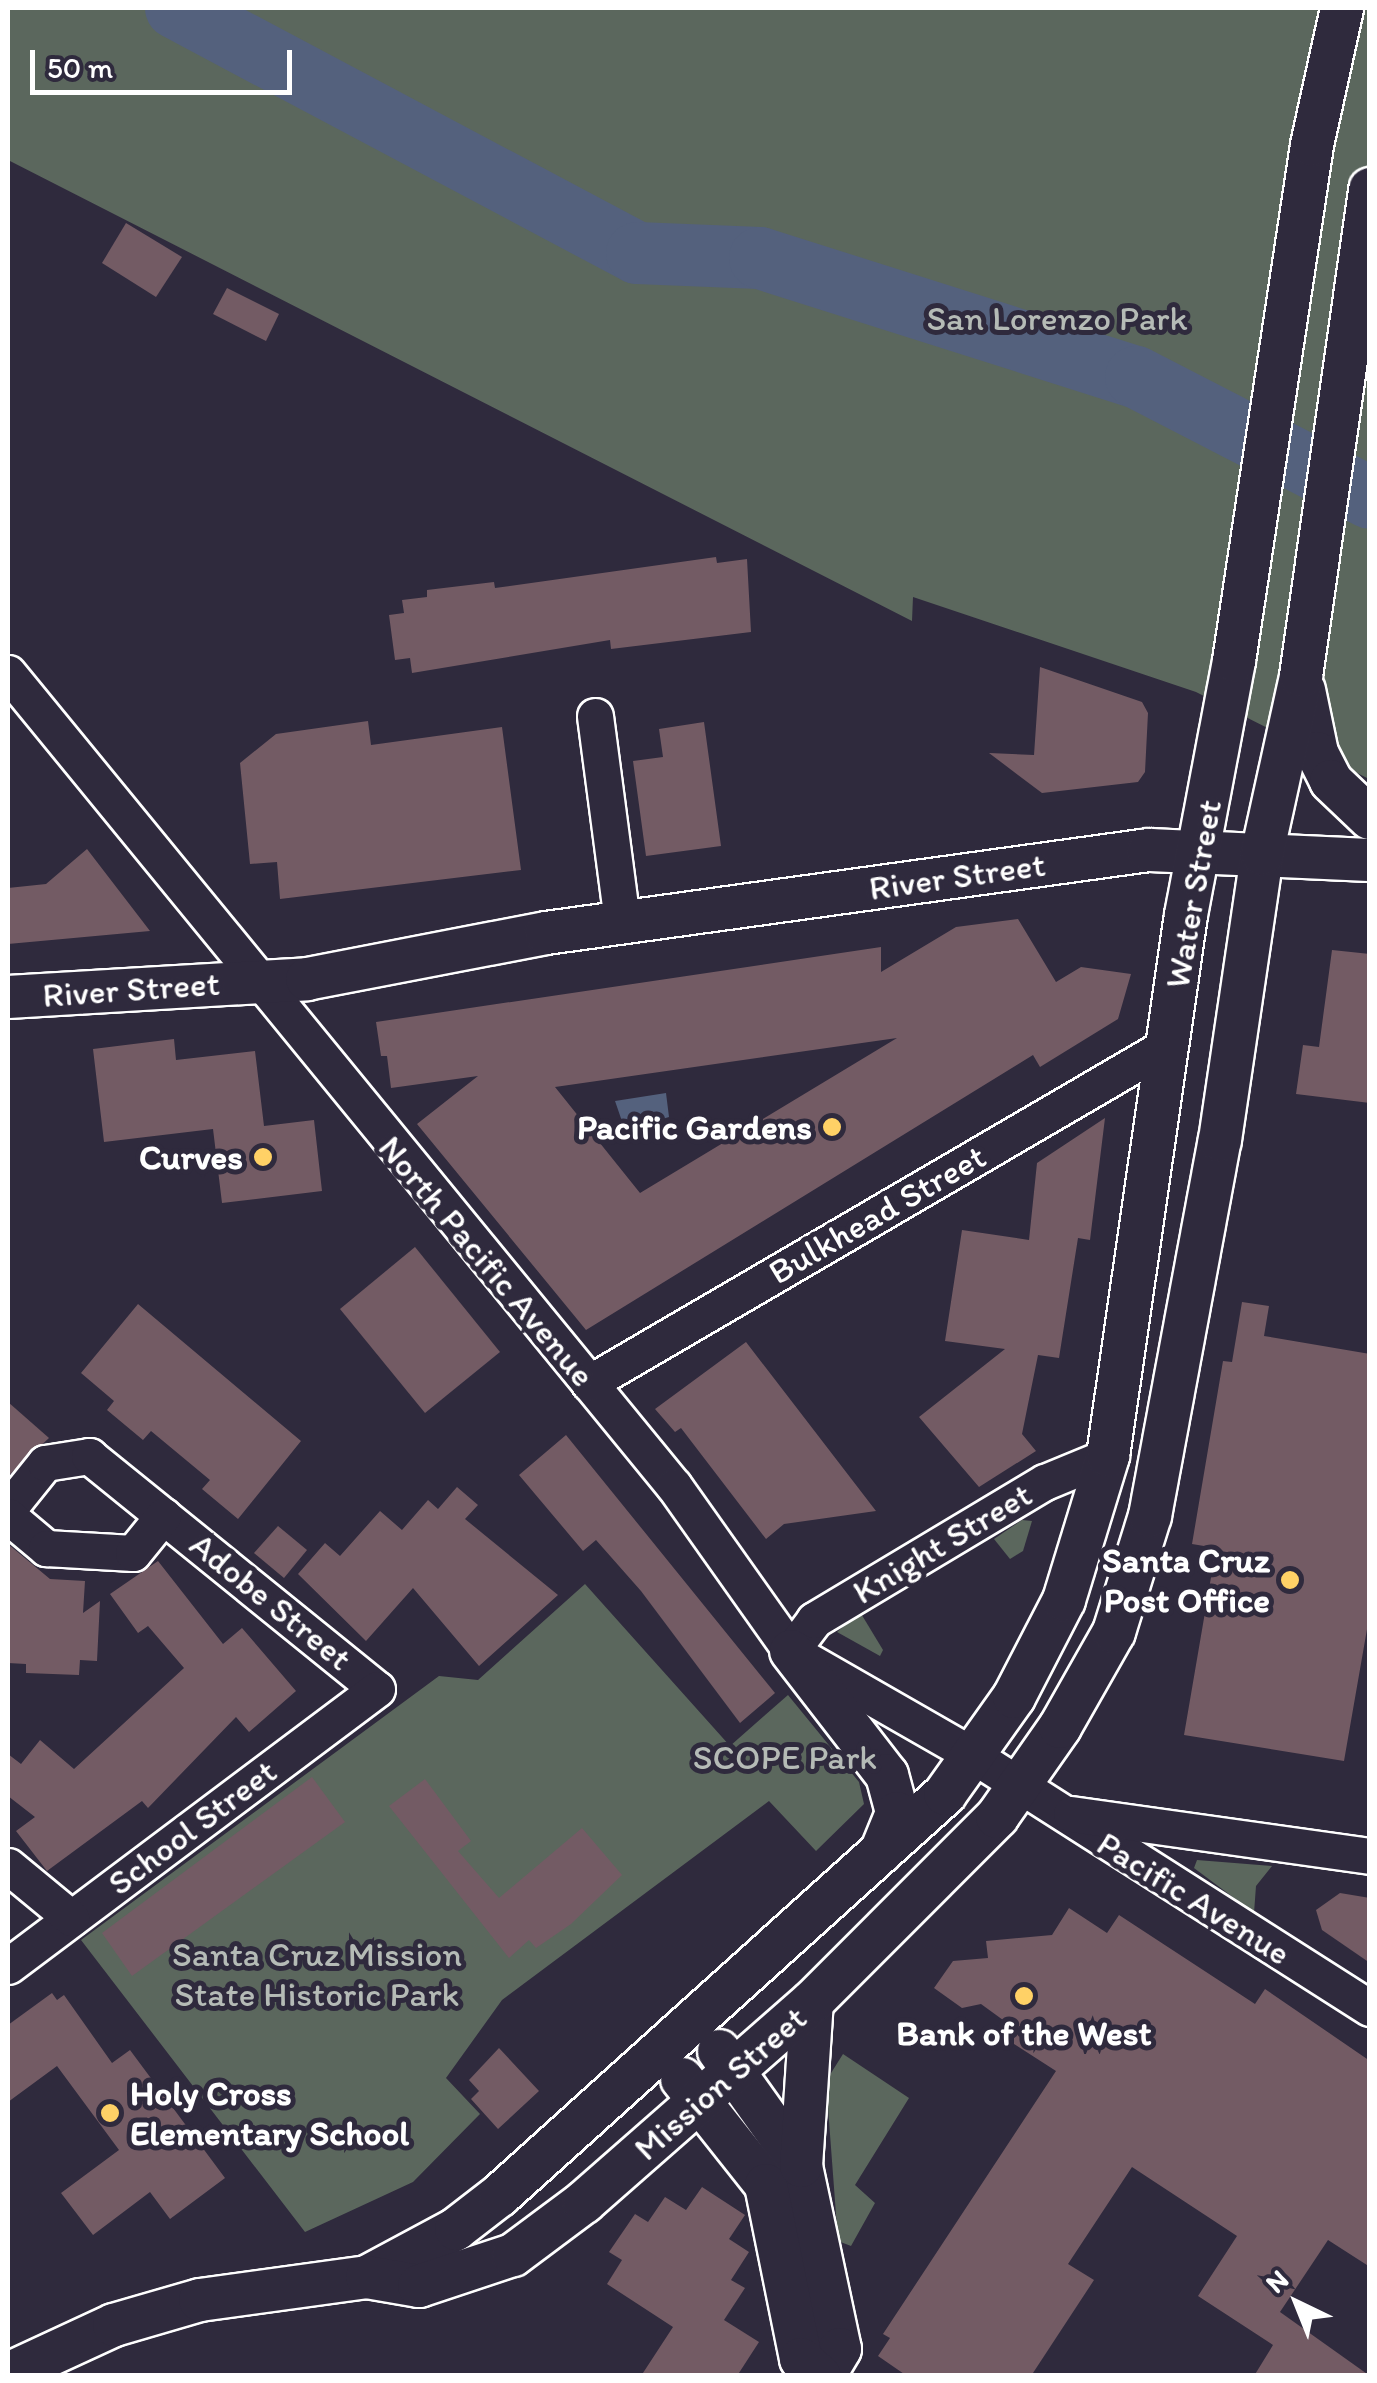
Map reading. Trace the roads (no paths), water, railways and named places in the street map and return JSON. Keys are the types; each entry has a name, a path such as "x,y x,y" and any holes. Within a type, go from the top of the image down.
{"main road":[{"name":"Water Street","path":"974,1756 1014,1697 1064,1600 1108,1456 1166,1046 1234,662 1312,145 1342,8"},
{"name":"Water Street","path":"1018,1787 1114,1632 1135,1574 1204,1236 1262,854 1301,676 1370,189"},
{"path":"1301,676 1324,767 1370,818"},
{"name":"River Street","path":"8,997 254,980 402,943 546,933 1133,852 1198,850 1370,860"},
{"path":"791,1650 888,1775 897,1813 879,1858"},
{"name":"Mission Street","path":"366,2277 456,2229 664,2054 879,1858 945,1794 974,1756"},
{"name":"Mission Street","path":"8,2374 114,2325 200,2300 366,2277 419,2286 512,2255 735,2071 812,2002 997,1818 1018,1787"},
{"path":"664,2054 766,2185 801,2358 822,2376 840,2350 801,2166 812,2002"},
{"path":"698,2023 801,2166"}],"street":[{"name":"North Pacific Avenue","path":"8,672 254,980 674,1486 791,1650 974,1756 1018,1787"},
{"path":"594,716 622,922"},
{"name":"Bulkhead Street","path":"588,1383 1166,1046"},
{"name":"Adobe Street","path":"163,1516 134,1552 46,1548 8,1512 46,1463 67,1455 89,1456 377,1689"},
{"name":"Knight Street","path":"791,1650 814,1620 1045,1482 1108,1456"},
{"name":"School Street","path":"8,1966 377,1689"},
{"name":"Pacific Avenue","path":"1018,1787 1370,2008"},
{"path":"1055,1812 1370,1856"},
{"path":"8,1866 70,1918"}],"water":[{"path":"666,1093 669,1117 625,1130 615,1101"}],"waterway":[{"path":"176,8 637,253 760,258 1136,377 1370,498"}],"place":[{"name":"Pacific Gardens","path":"832,1127"},
{"name":"Curves","path":"263,1157"},
{"name":"Santa Cruz Post Office","path":"1290,1580"},
{"name":"Bank of the West","path":"1024,1996"},
{"name":"Holy Cross Elementary School","path":"110,2113"}],"park label":[{"name":"San Lorenzo Park","path":"1057,318"},
{"name":"SCOPE Park","path":"785,1757"},
{"name":"Santa Cruz Mission State Historic Park","path":"317,1974"}]}
